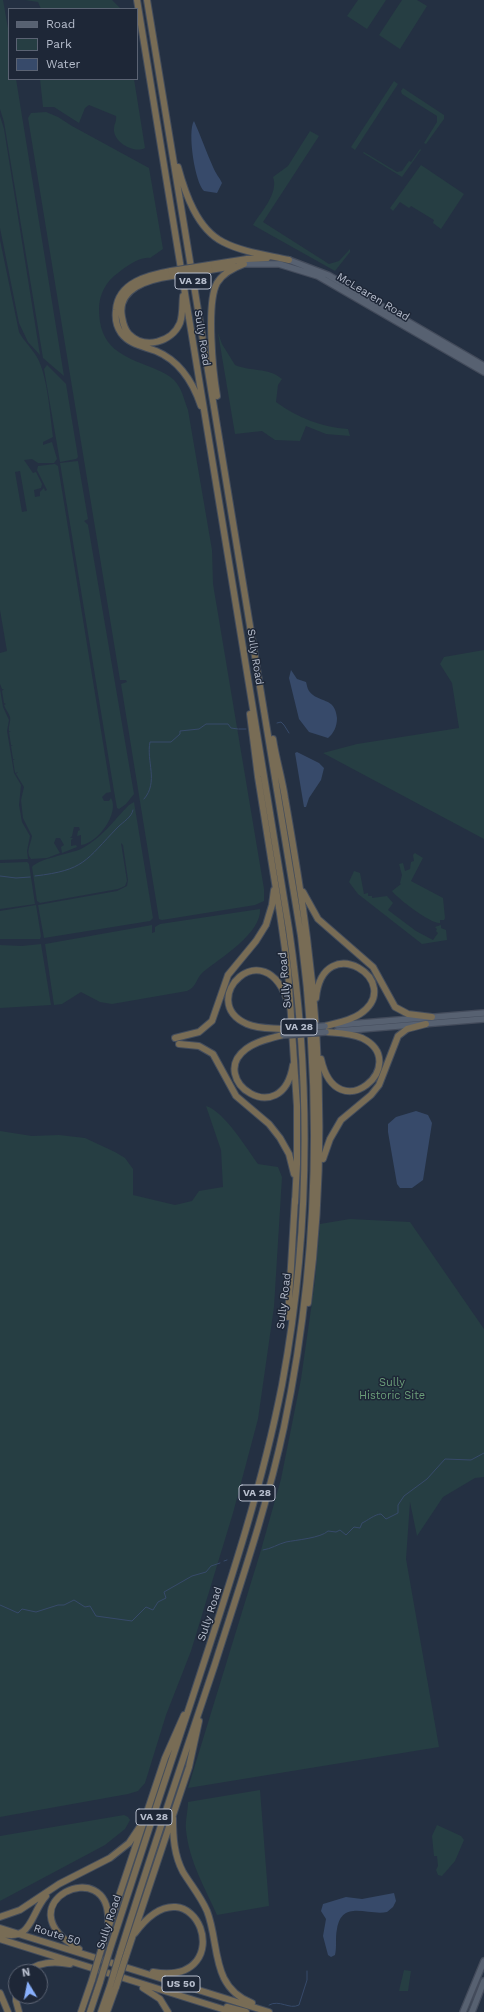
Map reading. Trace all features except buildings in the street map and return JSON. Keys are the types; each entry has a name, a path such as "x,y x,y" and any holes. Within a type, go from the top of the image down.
{"highway":[{"name":"Sully Road","path":"90,2012 251,1515 270,1440 284,1369 294,1298 301,1221 304,1154 302,1071 291,939 137,0"},
{"name":"Sully Road","path":"101,2012 113,1987 204,1694 251,1553 268,1491 287,1410 301,1329 309,1252 313,1187 314,1121 311,1050 300,936 263,702 147,0"},
{"path":"167,120 185,188 203,226 216,238 234,247 289,260"},
{"path":"207,425 194,388 179,366 167,357 135,344 127,339 121,333 117,324 116,307 125,289 143,277 171,274 261,258 289,260"},
{"path":"210,267 244,264"},
{"path":"220,442 219,415 212,360 212,298 217,283 222,276 230,270 244,264"},
{"path":"171,274 145,282 130,291 126,296 121,313 123,323 129,334 135,338 147,342 163,341 171,336 176,329 182,313 183,278"},
{"path":"250,687 249,708 256,768 285,948 293,1040 297,1122 295,1203 289,1306 283,1350 284,1369"},
{"path":"263,702 272,734 296,861 304,895 318,919 370,964 390,1000 398,1009 411,1015 432,1017"},
{"path":"271,858 274,896 264,929 228,975 216,1013 210,1023 199,1032 177,1041 199,1046 213,1054 236,1096 278,1134 292,1162 295,1203"},
{"path":"296,861 315,1007 320,1102 320,1182"},
{"path":"315,1007 319,984 328,971 335,966 345,963 361,968 371,982 373,991 371,1001 360,1014 338,1026 326,1029"},
{"path":"283,1032 251,1026 235,1015 230,1008 229,997 231,986 237,978 246,972 255,970 264,972 274,978 282,987 286,998 292,1027"},
{"path":"301,1329 308,1304 314,1265 320,1182 324,1152 335,1130 349,1112 371,1095 379,1085 398,1036 408,1029 426,1024"},
{"path":"316,1026 323,1065 330,1081 338,1087 348,1091 361,1089 369,1084 377,1073 379,1064 378,1055 373,1046 365,1039 326,1029"},
{"path":"283,1032 254,1044 240,1056 236,1065 236,1076 242,1088 249,1094 259,1098 268,1098 283,1090 292,1071 293,1040"},
{"path":"81,2012 107,1930 171,1742 197,1684"},
{"path":"129,1948 192,1755 204,1694"},
{"path":"0,1917 20,1910 59,1884 104,1862 122,1850 132,1840 147,1812"},
{"path":"174,1812 173,1835 178,1858 183,1871 207,1911 215,1955 223,1977 241,1997 274,2012"},
{"path":"0,1933 12,1935 21,1934 26,1930 41,1902 59,1884"},
{"path":"93,1956 72,1945 56,1933 50,1917 54,1902 59,1894 68,1889 78,1887 90,1889 99,1896 104,1903 108,1920 107,1930"},
{"path":"123,1954 129,1948 135,1933 148,1917 156,1911 165,1908 177,1908 191,1914 198,1922 203,1936 203,1948 199,1957 189,1967 182,1971 158,1973 133,1968"},
{"name":"Route 50","path":"0,1928 133,1968 269,2012"},
{"name":"Route 50","path":"0,1939 232,2012"},
{"path":"47,1964 67,1963 91,1968"},
{"path":"128,1980 155,1995 168,2012"},
{"path":"107,2012 113,1987"},
{"path":"112,2012 113,1987"},
{"path":"77,2012 88,1990"},
{"path":"0,1993 8,2012"},
{"path":"200,2002 246,2012"}],"main road":[{"name":"McLearen Road","path":"289,260 328,274 484,366"},
{"name":"McLearen Road","path":"244,264 279,264 318,276 484,372"},
{"path":"338,1026 484,1013"},
{"path":"338,1026 426,1024 484,1019"},
{"path":"283,1032 326,1029"},
{"path":"463,2012 484,1961"},
{"path":"482,1993 478,1985 484,1969"},
{"path":"472,2012 476,2000 482,1993 484,1981"}],"green space":[{"path":"0,0 3,0 8,28 8,80 16,80 64,376 43,358 4,122 0,109"},
{"path":"25,0 112,0 120,8 41,8 38,2"},
{"path":"358,0 386,0 367,29 347,16"},
{"path":"402,0 417,0 427,6 400,49 379,35"},
{"path":"40,80 134,80 145,148 135,149 125,146 120,142 115,134 114,127 116,116 89,105 85,108 79,123 54,107 43,107"},
{"path":"394,81 398,84 355,150 351,147"},
{"path":"403,88 444,115 444,119 426,144 424,143 437,122 437,116 402,94 401,91"},
{"path":"46,112 58,117 149,168 163,249 150,258 133,262 110,280 100,299 100,322 103,333 114,349 131,359 170,376 177,383 188,410 212,550 213,584 264,889 264,901 255,905 162,920 159,919 121,684 127,682 126,680 120,680 28,118 31,113"},
{"path":"0,116 4,129 40,355 28,342 19,323 0,228"},
{"path":"310,131 319,136 263,222 329,264 339,261 350,249 350,252 335,271 253,225 268,202 274,189 273,177 288,166"},
{"path":"420,149 421,150 402,177 363,153 364,152 397,172 402,171 409,161 411,162"},
{"path":"421,165 464,194 441,229 433,223 434,220 411,206 409,208 400,202 393,211 390,208"},
{"path":"0,240 19,332 37,357 45,378 53,437 43,442 43,445 52,442 57,459 54,463 38,463 32,459 24,460 33,473 36,472 42,484 41,488 34,490 35,497 40,496 40,492 44,488 45,491 47,490 37,470 38,466 55,464 58,466 111,792 106,793 102,797 104,801 109,801 111,798 113,804 110,819 100,834 94,839 81,845 81,835 77,836 78,831 80,830 79,827 74,827 70,838 73,838 71,840 71,846 76,845 77,847 62,853 61,847 64,845 60,838 56,838 54,843 60,853 47,858 31,859 28,854 32,836 23,818 21,800 24,787 16,774 18,772 15,773 13,760 15,759 13,759 11,746 13,746 11,745 9,732 11,732 9,731 10,717 4,705 6,704 4,703 2,691 4,689 2,689 0,684 0,653 7,651 0,610","holes":["20,471 27,511 22,512 15,472"]},
{"path":"218,333 222,344 235,365 265,371 277,375 282,379 278,385 276,402 284,408 310,421 348,429 350,436 326,434 306,426 300,441 275,440 262,431 235,434"},
{"path":"47,365 66,384 78,457 76,459 60,462 44,369"},
{"path":"78,461 88,519 84,521 88,525 134,794 126,804 119,809 117,808 114,791 60,463"},
{"path":"484,650 484,839 323,753 357,744 459,728 452,683 440,664 444,657"},
{"path":"0,689 3,707 9,720 7,731 14,773 21,785 19,805 22,822 30,836 27,851 28,859 0,860"},
{"path":"134,802 153,918 150,921 44,938 38,905 117,891 127,886 128,880 123,845 121,843 127,881 125,886 118,889 40,903 37,901 32,867 40,862 76,851 88,845 101,835 129,805"},
{"path":"415,853 423,858 411,881 443,898 445,918 444,920 440,920 440,923 430,920 407,905 392,891 401,884 402,875 399,864 403,863 405,871 410,869 411,862 414,861 413,855"},
{"path":"27,862 29,864 35,904 0,909 0,863"},
{"path":"354,871 360,873 364,894 368,893 368,896 372,896 372,898 387,896 393,903 388,910 416,931 433,940 438,933 435,927 441,925 441,928 446,930 447,940 422,944 358,894 349,882"},
{"path":"36,905 41,936 40,939 0,939 0,911"},
{"path":"260,909 259,918 247,936 229,953 203,972 195,985 187,991 112,1004 100,1002 81,992 62,1004 54,1005 45,944 152,925 152,933 155,932 155,927 160,924"},
{"path":"41,944 51,1005 0,1008 0,945 22,946"},
{"path":"206,1106 213,1109 220,1115 241,1140 258,1164 278,1167 282,1177 274,1307 258,1419 233,1513 191,1651 166,1715 145,1783 138,1791 128,1794 0,1817 0,1131 32,1136 59,1135 85,1138 125,1158 133,1169 133,1195 175,1205 192,1201 199,1191 223,1187 221,1150"},
{"name":"Sully Historic Site","path":"350,1219 410,1222 484,1329 484,1477 475,1478 443,1497 417,1536 410,1502 406,1559 439,1747 188,1788 261,1550 281,1479 301,1379 315,1281 320,1224"},
{"path":"260,1790 269,1906 217,1915 190,1853 186,1827 188,1802"},
{"path":"124,1815 130,1820 125,1829 105,1845 0,1901 0,1836"},
{"path":"437,1825 461,1836 464,1840 455,1861 442,1876 438,1875 436,1870 438,1866 437,1856 434,1856 432,1836"},
{"path":"404,1970 411,1971 408,1991 399,1991"}],"water":[{"path":"194,121 214,169 222,183 217,193 204,191 198,178 193,157 191,135"},
{"path":"291,670 297,679 306,682 308,690 313,695 330,703 336,711 337,718 335,729 328,738 309,732 299,719 289,678"},
{"path":"297,752 319,763 324,768 321,780 309,798 306,807 304,807 295,753"},
{"path":"416,1111 428,1115 432,1123 423,1180 412,1188 400,1188 397,1184 388,1124 396,1117"},
{"path":"394,1893 396,1901 393,1907 387,1912 350,1911 344,1914 337,1929 335,1955 331,1957 328,1955 323,1936 326,1919 321,1911 323,1904 346,1897 362,1899"}],"waterway":[{"path":"277,723 281,722 289,733"},
{"path":"144,799 151,786 150,742 171,742 180,734 180,731 199,729 206,724 228,724 231,728 238,729"},
{"path":"239,729 246,729"},
{"path":"35,876 64,871 83,862 129,817 133,810"},
{"path":"0,876 16,878 30,877"},
{"path":"263,1550 286,1542 320,1535 328,1531 336,1532 340,1530 346,1535 354,1527 360,1528 362,1523 379,1514 386,1519 398,1513 398,1505 404,1496 427,1479 445,1459 471,1460 484,1453"},
{"path":"0,1605 18,1613 22,1609 36,1612 58,1605 64,1605 74,1600 85,1607 90,1606 96,1616 132,1621 146,1607 153,1610 158,1602 166,1598 164,1592 192,1576 206,1572 211,1566 220,1563"},
{"path":"269,2005 273,2003 292,2006 299,2005 307,1980 307,1971"}]}
